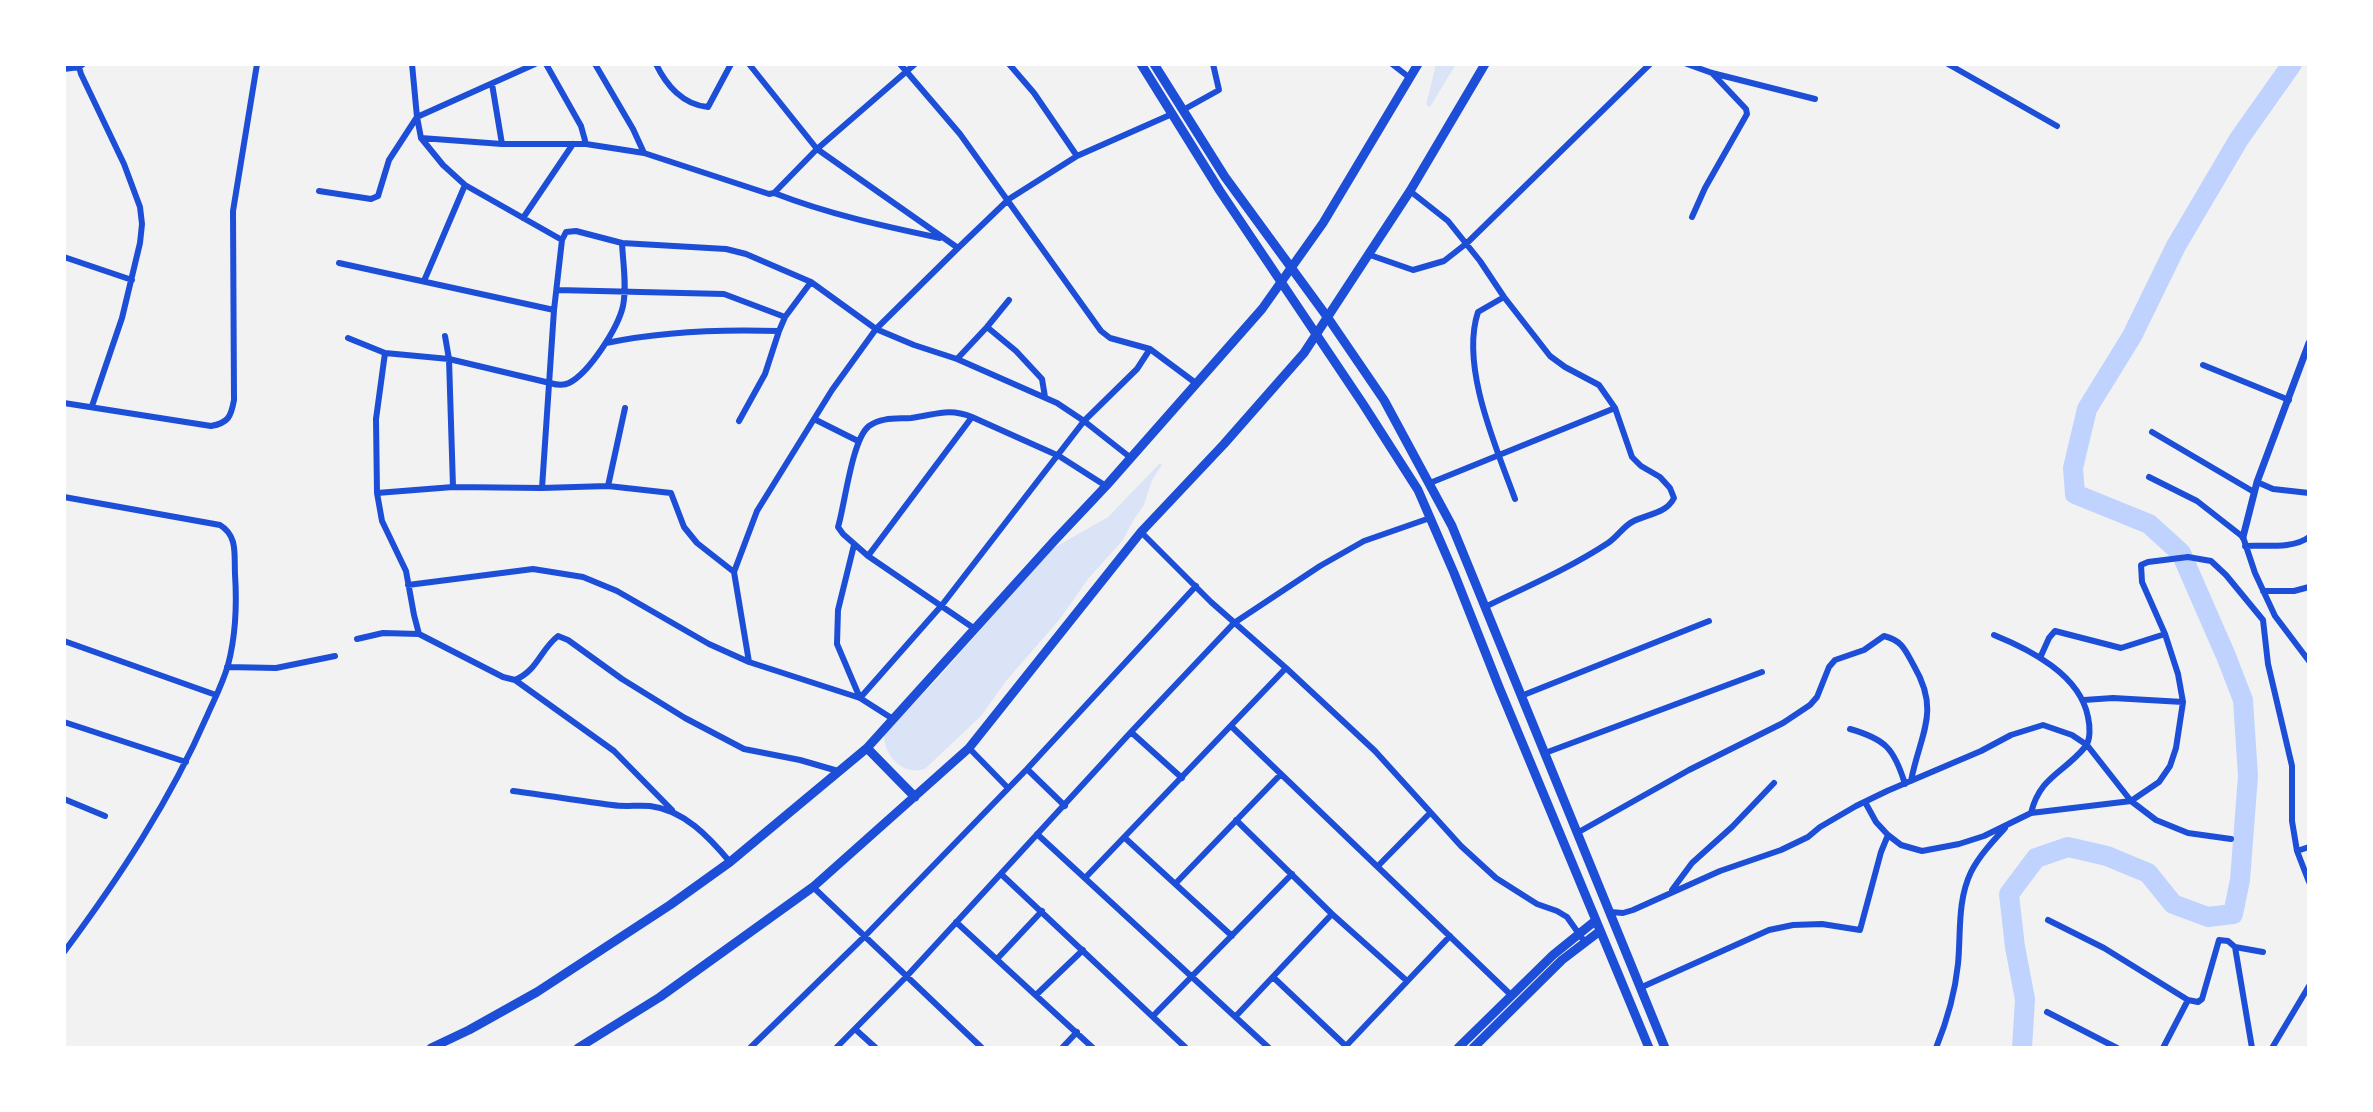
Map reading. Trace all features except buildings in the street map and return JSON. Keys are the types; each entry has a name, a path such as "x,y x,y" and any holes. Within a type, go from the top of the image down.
{"main road":[{"path":"1141,64 1198,157 1405,468 1430,518 1649,1048"},
{"path":"1154,64 1225,177 1328,318 1391,411 1430,483 1452,526 1665,1048"},
{"path":"431,1048 537,992 670,905 730,862 867,748 1106,486 1262,309 1323,223 1418,64"},
{"path":"578,1048 660,997 813,887 969,748 1141,532 1304,353 1370,255 1485,64"},
{"path":"867,748 915,797"},
{"path":"1458,1048 1511,995 1597,926"},
{"path":"1473,1048 1582,937"}],"street":[{"path":"64,403 211,426 223,424 231,416 234,400 233,211 257,64"},
{"path":"412,64 421,138 443,165 465,185 562,240"},
{"path":"319,191 371,199 378,196 389,160 417,117 535,64"},
{"path":"546,64 581,126 586,144"},
{"path":"595,64 644,153"},
{"path":"656,64 668,86 675,92 701,107 708,107 731,64"},
{"path":"749,64 817,149 958,248"},
{"path":"900,64 960,134 1009,199 1101,331 1110,338 1150,349 1197,384"},
{"path":"774,193 817,149 915,64"},
{"path":"1009,64 1034,93 1077,156"},
{"path":"749,662 734,572 757,511 832,390 876,329 1009,199 1077,156 1183,110 1219,90 1213,64"},
{"path":"1392,64 1410,78"},
{"path":"1370,255 1413,270 1444,261 1467,243 1650,64"},
{"path":"1687,64 1815,99"},
{"path":"1948,64 2057,126"},
{"path":"64,69 80,65 120,154 140,207 142,224 122,318 92,406"},
{"path":"1692,217 1747,114 1746,109 1712,73"},
{"path":"492,84 502,144"},
{"path":"421,138 502,144 586,144 644,153 816,209 945,239"},
{"path":"523,218 573,144"},
{"path":"424,281 465,185"},
{"path":"1410,191 1448,221 1467,243 1550,356 1599,385 1615,408 1632,457 1660,477 1674,498 1671,505 1630,523 1610,541 1484,608"},
{"path":"542,488 562,240 566,232 576,231 622,243 726,249 746,254 811,282 876,329 957,359 1045,397 1084,421 1131,458"},
{"path":"348,338 385,353 449,359 550,383 570,383 606,343 619,322 624,291 622,243"},
{"path":"64,257 132,280"},
{"path":"339,263 554,310"},
{"path":"739,421 765,374 785,317 811,282"},
{"path":"557,290 724,294 785,317"},
{"path":"1504,297 1478,312 1474,348 1476,374 1515,499"},
{"path":"957,359 1009,300"},
{"path":"987,327 1016,351 1042,379 1045,397"},
{"path":"606,343 649,334 779,331"},
{"path":"445,336 449,359 453,487"},
{"path":"2309,343 2257,482 2243,537 2275,616 2309,661"},
{"path":"860,698 942,605 1084,421 1137,369 1150,349"},
{"path":"385,353 376,419 377,493 382,521 406,571 419,634"},
{"path":"2203,365 2289,400"},
{"path":"608,486 625,408"},
{"path":"1430,483 1615,408"},
{"path":"975,629 868,556 838,527 858,441 867,427 884,419 958,412 1059,456 1106,486"},
{"path":"868,556 972,417"},
{"path":"814,419 858,441"},
{"path":"2152,432 2254,492"},
{"path":"2149,477 2197,501 2243,537"},
{"path":"2257,482 2273,489 2309,493"},
{"path":"377,493 453,487 608,486 671,493 684,527 697,543 734,572"},
{"path":"64,497 220,525 229,531 233,541 237,598 227,667 186,762 143,837 64,952"},
{"path":"836,1048 906,977 1234,623 1364,541 1430,518"},
{"path":"1141,532 1234,623 1375,751 1461,846 1496,878 1537,904 1567,917 1582,937"},
{"path":"2245,546 2303,542 2309,537"},
{"path":"854,545 838,610 836,632 837,644 860,698"},
{"path":"1865,802 1876,822 1888,835 1901,845 1922,851 1984,836 2031,813 2131,801 2159,782 2170,766 2183,702 2165,634 2142,582 2141,565 2188,557 2211,561 2263,620 2268,664 2292,766 2292,821 2297,851 2309,882"},
{"path":"408,585 533,569 583,577 617,591 709,644 749,662 860,698 893,719"},
{"path":"750,1048 864,937 1027,769 1196,586"},
{"path":"2263,591 2294,591 2309,587"},
{"path":"2263,620 2275,616"},
{"path":"1521,696 1709,621"},
{"path":"2040,658 2055,631 2121,648 2165,634"},
{"path":"357,639 383,633 419,634 503,677 515,680 614,751 674,813"},
{"path":"1994,635 2040,658 2067,679 2084,700 2090,726 2087,745 2039,790 2031,813"},
{"path":"515,680 526,675 558,636 622,679 721,738 756,753 800,760 839,772"},
{"path":"1577,833 1689,770 1783,723 1817,697 1835,660 1864,650 1884,636 1893,638 1906,648 1927,692 1926,726 1908,782"},
{"path":"64,641 216,695"},
{"path":"2300,648 2309,646"},
{"path":"227,667 276,668 335,656"},
{"path":"1086,877 1286,668"},
{"path":"1545,753 1762,672"},
{"path":"2084,700 2113,698 2183,702"},
{"path":"64,722 186,762"},
{"path":"1612,917 1720,871 1781,850 1865,802 2011,735 2043,725 2072,735 2087,745 2131,801 2147,814 2171,828 2231,839"},
{"path":"1232,727 1511,995"},
{"path":"1850,729 1884,742 1908,782"},
{"path":"1131,732 1182,778"},
{"path":"969,748 1008,788"},
{"path":"1027,769 1065,806"},
{"path":"1176,883 1281,774"},
{"path":"1671,892 1692,863 1774,783"},
{"path":"513,791 616,806 653,806 674,813 696,826 730,862"},
{"path":"64,799 105,816"},
{"path":"1378,866 1430,813"},
{"path":"1236,820 1332,914 1407,981"},
{"path":"1936,1048 1956,985 1965,888 1971,872 2008,823"},
{"path":"1037,834 1269,1048"},
{"path":"1642,987 1769,930 1822,924 1860,930 1888,835"},
{"path":"1125,838 1232,936"},
{"path":"2297,851 2309,847"},
{"path":"1001,874 1186,1048"},
{"path":"1153,1016 1292,874"},
{"path":"813,887 982,1048"},
{"path":"997,959 1042,911"},
{"path":"1236,1016 1332,914"},
{"path":"2048,920 2104,948 2188,1000 2198,1002 2202,999 2219,940 2228,941 2235,947 2263,952"},
{"path":"956,922 1093,1048"},
{"path":"1273,977 1347,1047 1450,936"},
{"path":"2235,947 2252,1048"},
{"path":"1036,995 1083,950"},
{"path":"2272,1048 2309,986"},
{"path":"2163,1048 2188,1000"},
{"path":"2047,1012 2117,1048"},
{"path":"855,1029 876,1048"},
{"path":"1062,1048 1077,1032"}],"shaded area":[{"path":"1436,64 1456,64 1430,107 1426,105"},
{"path":"1160,463 1162,465 1152,480 1144,505 1123,540 1088,579 1060,619 1006,681 981,716 925,769 909,770 897,763 885,744 887,731 940,676 1047,554 1108,517"}],"waterway":[{"path":"2022,1048 2025,999 2009,894 2036,858 2068,847 2107,856 2148,873 2173,904 2208,917 2233,914 2240,880 2248,776 2243,700 2181,553 2149,524 2075,494 2073,468 2087,409 2132,336 2176,246 2239,139 2292,64"}]}
